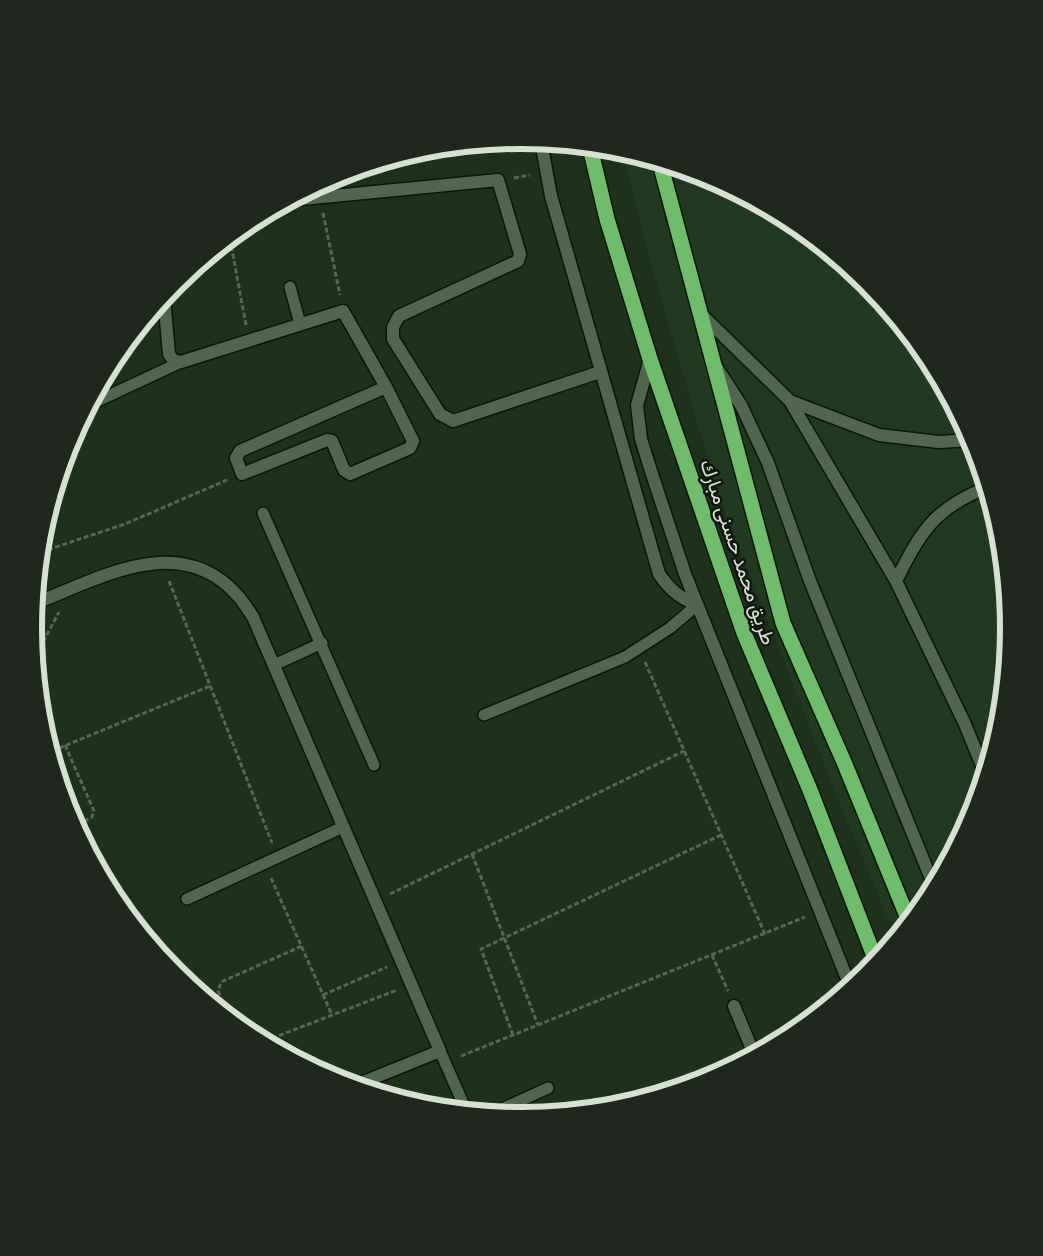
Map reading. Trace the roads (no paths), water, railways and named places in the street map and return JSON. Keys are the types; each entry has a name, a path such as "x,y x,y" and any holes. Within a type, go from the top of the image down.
{"highway":[{"name":"طريق محمد حسنى مبارك","path":"592,154 607,219 650,359 744,634 810,790 873,953"},
{"name":"طريق محمد حسنى مبارك","path":"662,170 783,623 844,762 906,914"}],"street":[{"path":"541,150 551,196 659,574 669,588 682,599 697,605"},
{"path":"310,198 498,180 520,254 518,261 399,316 393,327 393,340 440,414 453,422 600,372"},
{"path":"165,308 169,354 173,360 180,362 343,311 386,387 413,441 410,448 350,474 344,470 332,441 327,440 242,474 236,458 240,451 386,387"},
{"path":"698,311 790,401 896,581 964,722 981,763"},
{"path":"710,355 741,405 768,463 810,581 930,877"},
{"path":"650,359 637,405 641,439 685,574 847,979"},
{"path":"790,401 879,435 939,442 962,441"},
{"path":"896,581 918,537 931,521 948,507 980,491"},
{"path":"44,600 122,569 142,563 162,562 190,566 215,577 237,594 253,617 443,1057 367,1082"},
{"path":"734,1006 752,1048"}],"lane":[{"path":"290,287 300,324"},
{"path":"101,399 180,362"},
{"path":"263,513 374,765"},
{"path":"484,715 626,657 697,605"},
{"path":"274,665 322,644"},
{"path":"187,899 344,827"},
{"path":"443,1057 463,1103"},
{"path":"507,1107 548,1088"}]}
